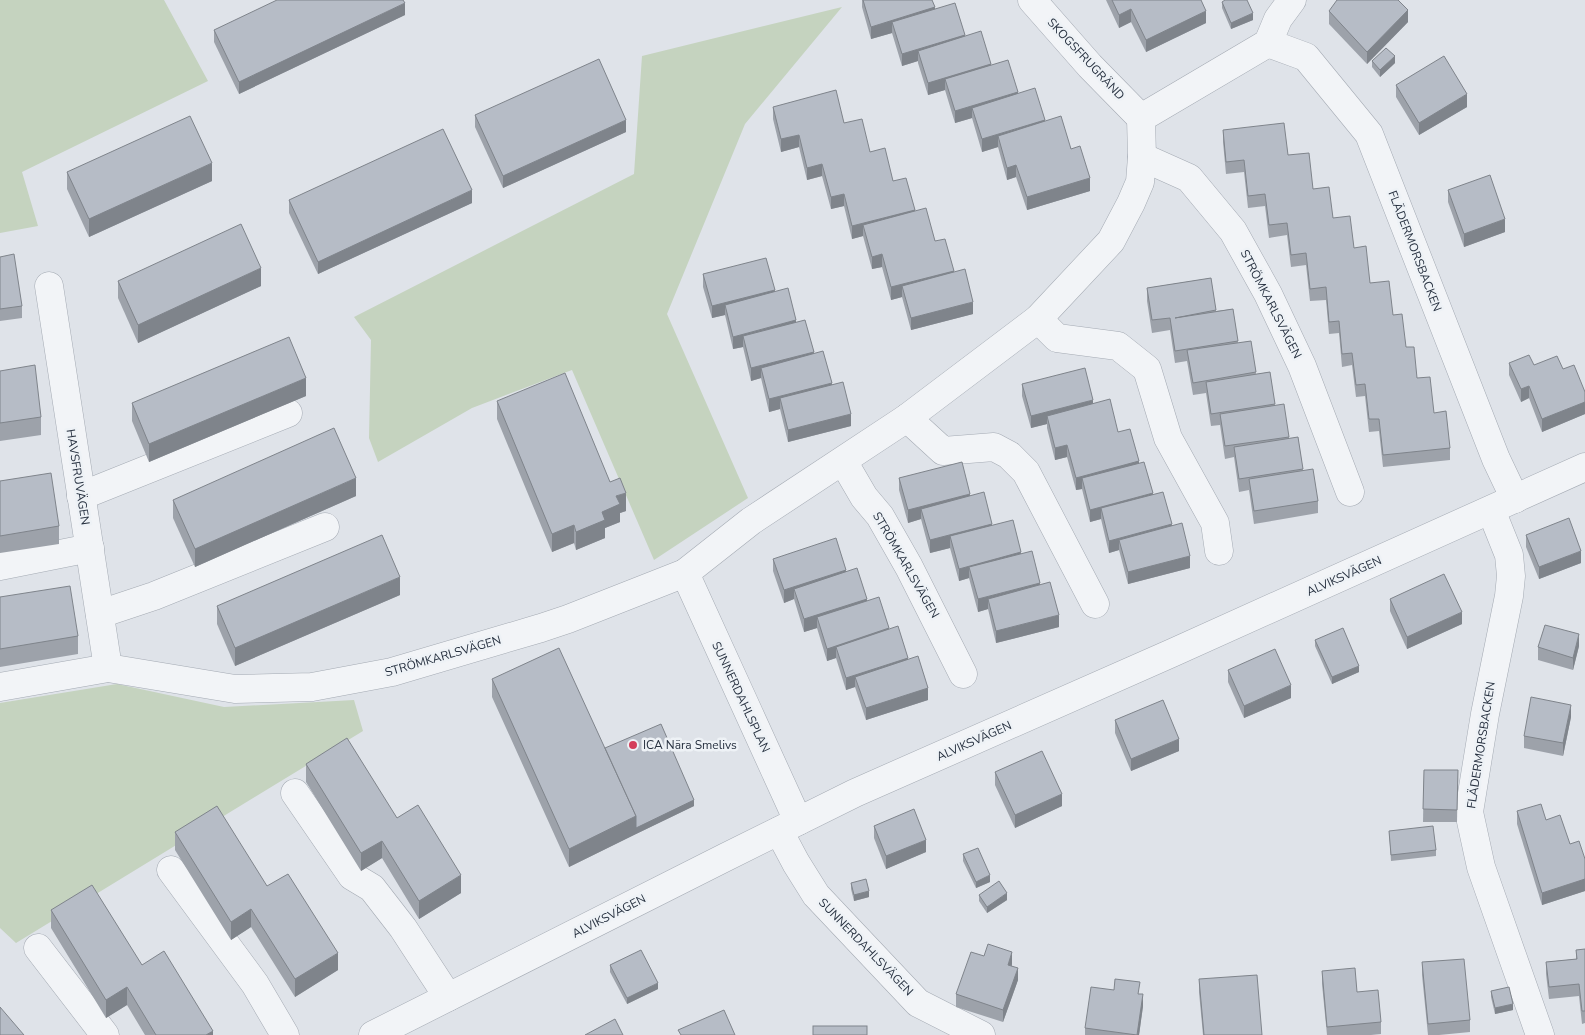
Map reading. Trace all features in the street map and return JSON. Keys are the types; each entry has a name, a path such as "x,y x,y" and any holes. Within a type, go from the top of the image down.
{"street":[{"name":"SKOGSFRUGRÄND","path":"1032,0 1090,66 1141,118"},
{"path":"1141,118 1268,43 1278,19 1292,0"},
{"name":"FLÄDERMORSBACKEN","path":"1268,43 1306,57 1369,134 1496,459 1503,504 1510,576 1509,596 1485,714 1469,812 1481,867 1540,1035"},
{"name":"STRÖMKARLSVÄGEN","path":"0,686 108,668 234,689 312,688 392,672 568,620 685,573 751,521 907,418 1038,318 1111,241 1131,203 1140,182 1142,157 1141,118"},
{"name":"STRÖMKARLSVÄGEN","path":"1142,157 1188,178 1233,231 1268,294 1302,366 1350,492"},
{"name":"HAVSFRUVÄGEN","path":"49,286 108,668"},
{"path":"1038,318 1057,338 1118,346 1147,369 1168,438 1215,523 1219,551"},
{"path":"81,496 288,413"},
{"path":"907,418 943,451 994,448 1008,455 1026,472 1095,604"},
{"name":"STRÖMKARLSVÄGEN","path":"843,461 864,497 880,516 909,567 963,674"},
{"name":"ALVIKSVÄGEN","path":"373,1035 403,1028 448,997 855,793 1585,467"},
{"path":"100,614 154,596 325,527"},
{"path":"0,566 90,548"},
{"name":"SUNNERDAHLSPLAN","path":"685,573 788,826"},
{"path":"296,793 352,876 372,888 403,928 448,997"},
{"name":"SUNNERDAHLSVÄGEN","path":"788,826 796,863 816,895 918,1002 981,1035"},
{"path":"171,870 255,984 285,1035"},
{"path":"38,948 105,1035"}],"green space":[{"path":"0,0 164,0 208,81 22,172 38,226 0,233"},
{"path":"842,7 745,124 667,314 748,498 654,560 572,370 472,408 378,462 369,438 371,340 354,317 634,174 642,56"},
{"path":"117,684 224,707 354,700 363,731 16,943 0,928 0,703"}],"building":[{"path":"277,0 403,0 405,3 239,82 214,30"},
{"path":"863,0 932,0 935,7 871,27"},
{"path":"1112,0 1201,0 1206,11 1146,40 1131,9 1119,15"},
{"path":"1225,0 1247,0 1253,13 1231,23 1222,2"},
{"path":"1337,0 1398,0 1408,10 1367,52 1329,11"},
{"path":"955,3 965,35 902,54 892,22"},
{"path":"981,31 991,64 928,83 918,51"},
{"path":"1386,48 1395,56 1380,70 1372,61"},
{"path":"1444,56 1467,94 1419,123 1396,85"},
{"path":"599,59 626,120 503,176 475,115"},
{"path":"1008,60 1018,92 955,111 945,79"},
{"path":"1035,88 1045,120 982,139 972,108"},
{"path":"836,90 844,123 862,119 870,152 885,148 893,181 906,178 915,210 852,226 844,194 831,197 822,164 807,168 799,135 781,139 773,107"},
{"path":"190,116 212,163 89,219 67,172"},
{"path":"1061,116 1071,149 1080,146 1090,178 1027,197 1016,165 1007,168 998,136"},
{"path":"1284,123 1288,155 1309,153 1313,189 1329,187 1333,218 1350,216 1354,248 1366,246 1370,283 1389,281 1393,315 1402,314 1406,347 1414,347 1417,378 1430,377 1434,413 1446,411 1450,448 1383,455 1379,419 1369,419 1365,384 1356,385 1352,353 1342,354 1339,321 1329,322 1326,287 1310,289 1306,253 1291,255 1287,223 1269,225 1265,194 1248,196 1244,160 1226,162 1223,130"},
{"path":"443,129 472,190 318,262 289,200"},
{"path":"1490,175 1505,219 1464,234 1448,190"},
{"path":"926,208 935,241 945,239 954,271 891,287 882,254 872,257 863,225"},
{"path":"241,224 261,268 138,325 118,281"},
{"path":"14,254 22,306 0,309 0,257"},
{"path":"766,258 775,290 712,306 703,274"},
{"path":"965,269 973,302 911,318 902,286"},
{"path":"1211,278 1216,310 1175,318 1233,309 1238,341 1175,351 1170,318 1152,320 1147,288"},
{"path":"788,288 796,320 733,337 725,305"},
{"path":"805,320 814,352 751,368 743,336"},
{"path":"289,337 306,378 149,444 132,403"},
{"path":"1251,341 1256,372 1193,383 1187,350"},
{"path":"823,351 832,383 769,399 761,368"},
{"path":"1529,355 1534,365 1557,356 1563,369 1574,365 1585,392 1585,402 1542,419 1529,386 1521,389 1509,363"},
{"path":"35,365 41,417 0,423 0,371"},
{"path":"1085,368 1093,400 1031,416 1022,384"},
{"path":"1270,372 1275,404 1211,414 1206,382"},
{"path":"565,373 610,482 620,478 626,493 616,496 620,504 602,512 605,520 576,532 574,525 552,534 497,401"},
{"path":"843,382 851,414 788,430 780,398"},
{"path":"1110,399 1118,432 1130,429 1139,461 1076,478 1067,445 1055,448 1047,416"},
{"path":"1284,404 1289,437 1225,446 1220,414"},
{"path":"334,428 356,478 195,549 173,500"},
{"path":"1298,437 1303,469 1239,479 1234,447"},
{"path":"962,462 970,494 908,510 899,478"},
{"path":"1144,462 1153,493 1090,510 1082,478"},
{"path":"1313,469 1318,501 1254,511 1249,479"},
{"path":"51,473 59,526 0,536 0,481"},
{"path":"984,492 992,524 930,540 921,509"},
{"path":"1163,492 1172,524 1109,541 1101,508"},
{"path":"1569,518 1581,551 1539,567 1526,535"},
{"path":"1013,520 1021,552 959,569 950,536"},
{"path":"1182,523 1190,556 1128,572 1119,540"},
{"path":"382,535 400,577 235,648 217,606"},
{"path":"836,538 846,570 784,590 773,559"},
{"path":"1032,551 1040,583 978,599 969,567"},
{"path":"857,568 867,599 804,619 794,589"},
{"path":"1444,574 1462,612 1407,637 1390,599"},
{"path":"1050,582 1059,615 996,631 988,599"},
{"path":"70,586 78,636 0,649 0,597"},
{"path":"879,597 889,628 827,649 817,617"},
{"path":"1545,625 1579,634 1573,658 1538,647"},
{"path":"898,626 908,658 846,678 836,647"},
{"path":"1343,628 1359,666 1332,677 1315,640"},
{"path":"559,648 636,816 569,849 492,679"},
{"path":"1275,649 1291,685 1244,706 1228,670"},
{"path":"918,656 928,688 866,708 855,677"},
{"path":"1531,697 1571,705 1563,743 1524,736"},
{"path":"1163,700 1179,739 1131,759 1115,720"},
{"path":"661,724 694,800 636,828 636,816 605,748"},
{"path":"347,738 397,818 418,805 461,875 419,901 382,841 361,853 306,764"},
{"path":"1042,751 1062,794 1015,815 995,772"},
{"path":"1424,770 1458,770 1457,810 1423,809"},
{"path":"1541,804 1546,820 1560,815 1570,844 1579,841 1585,859 1585,879 1542,893 1517,811"},
{"path":"217,806 267,886 288,874 338,953 295,979 251,909 231,922 175,832"},
{"path":"914,809 926,840 886,856 874,826"},
{"path":"1433,826 1436,850 1391,855 1389,831"},
{"path":"978,848 990,875 976,882 963,854"},
{"path":"866,879 869,891 854,895 851,883"},
{"path":"999,881 1007,893 987,907 979,895"},
{"path":"92,885 142,965 164,951 213,1031 206,1035 156,1035 127,987 106,1000 51,910"},
{"path":"988,944 1012,952 1008,965 1018,968 1003,1010 956,994 971,952 984,956"},
{"path":"1585,949 1585,1011 1582,1011 1579,984 1549,987 1546,962 1577,959 1576,950"},
{"path":"641,950 658,983 627,998 610,965"},
{"path":"1464,959 1470,1020 1428,1024 1422,962"},
{"path":"1355,968 1357,992 1378,990 1381,1022 1327,1027 1322,971"},
{"path":"1257,975 1262,1035 1204,1035 1199,979"},
{"path":"1115,979 1140,982 1138,994 1143,994 1137,1035 1085,1028 1091,987 1114,990"},
{"path":"1509,987 1513,1004 1495,1008 1491,991"},
{"path":"0,1007 24,1035 0,1035"},
{"path":"724,1010 735,1035 681,1035 678,1030"},
{"path":"615,1019 623,1035 585,1035"},
{"path":"813,1026 867,1026 867,1035 813,1035"}],"place":[{"name":"ICA Nära Smelivs","path":"633,745"}]}
